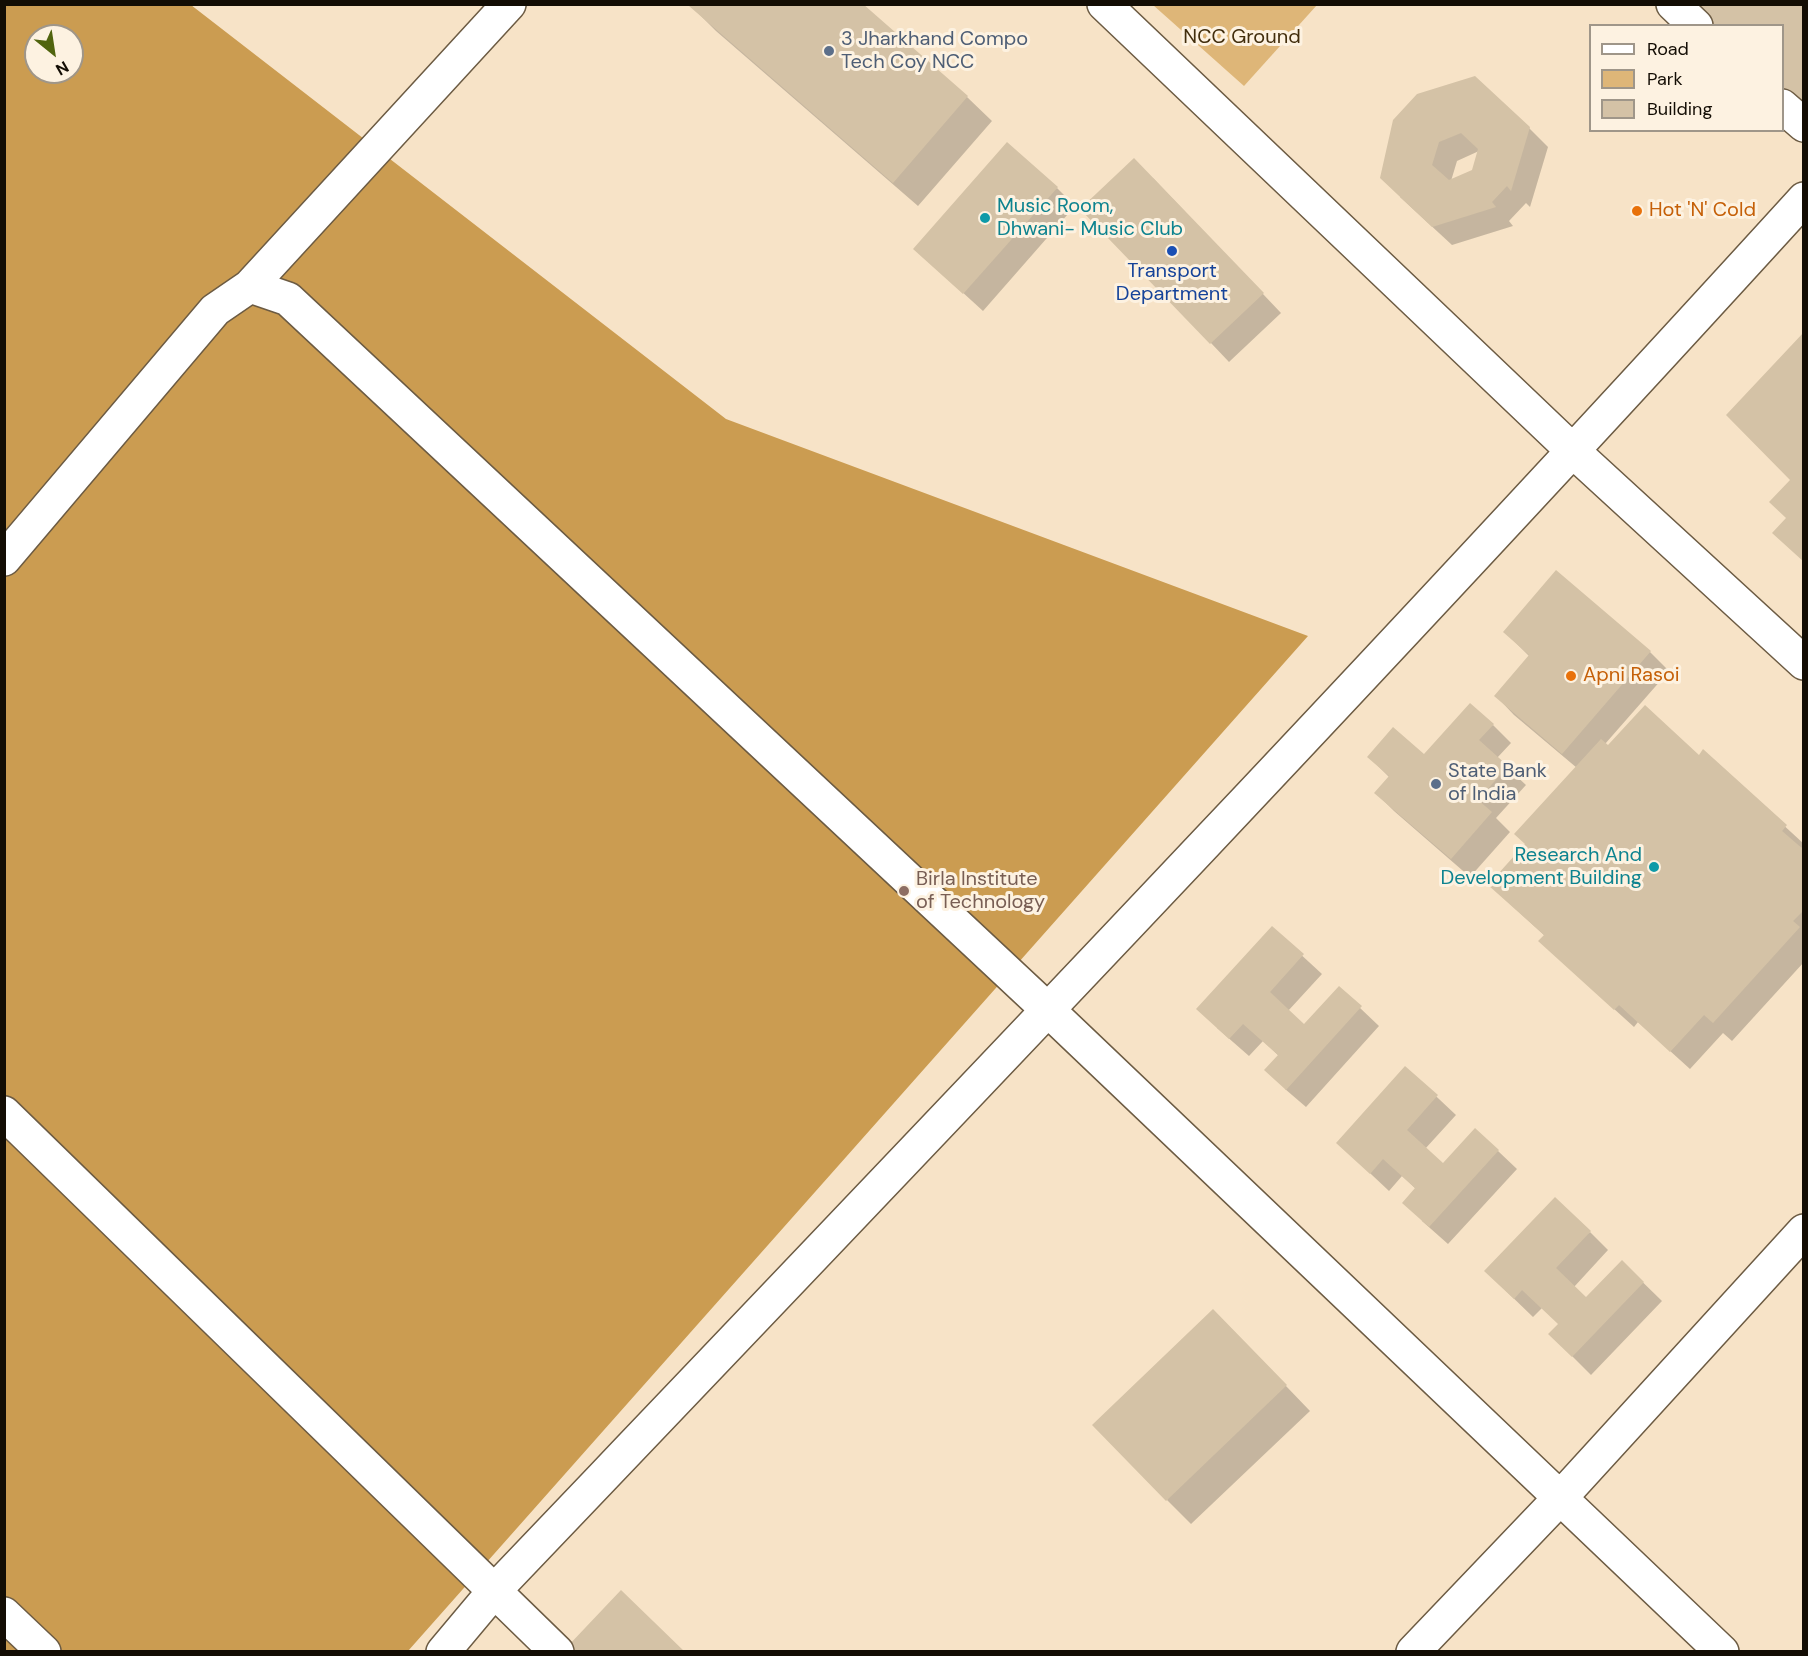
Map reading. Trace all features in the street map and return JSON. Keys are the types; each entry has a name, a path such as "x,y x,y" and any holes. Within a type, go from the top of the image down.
{"street":[{"path":"4,559 215,310 250,286 509,4"},
{"path":"1104,4 1574,452 1803,663"},
{"path":"1673,4 1694,24"},
{"path":"1784,108 1803,125"},
{"path":"443,1652 495,1590 1048,1010 1574,452 1803,199"},
{"path":"250,286 288,299 1048,1010 1722,1652"},
{"path":"4,1113 557,1652"},
{"path":"1413,1652 1561,1497 1803,1231"},
{"path":"4,1614 44,1652"}],"green space":[{"name":"NCC Ground","path":"1153,5 1317,5 1244,86"}],"shaded area":[{"path":"5,5 191,5 726,419 1308,636 408,1651 5,1652"}],"building":[{"name":"3 Jharkhand Compo Tech Coy NCC","path":"691,4 863,4 968,96 893,183 689,6"},
{"path":"1697,4 1804,4 1804,108 1784,90 1784,24 1714,24 1695,6"},
{"path":"1475,76 1530,127 1511,191 1507,186 1492,202 1496,207 1432,227 1380,178 1393,120 1417,94","holes":["1461,133 1478,149 1472,170 1449,180 1432,165 1439,142"]},
{"name":"Music Room, Dhwani- Music Club","path":"1007,142 1058,187 963,294 913,249"},
{"name":"Transport Department","path":"1134,158 1264,293 1210,344 1080,209"},
{"path":"1804,332 1804,562 1772,533 1786,518 1769,502 1790,480 1726,415"},
{"name":"Apni Rasoi","path":"1556,570 1651,651 1562,754 1494,696 1529,655 1503,632"},
{"name":"State Bank of India","path":"1470,703 1494,724 1479,740 1508,766 1478,800 1492,812 1451,859 1374,793 1389,776 1367,757 1393,727 1424,754"},
{"name":"Research And Development Building","path":"1645,705 1699,755 1703,749 1787,825 1782,831 1804,850 1804,910 1793,921 1800,927 1713,1023 1704,1015 1670,1052 1619,1005 1614,1010 1538,941 1544,935 1488,885 1525,844 1514,834 1601,739 1608,745"},
{"path":"1272,926 1304,954 1270,992 1304,1024 1339,986 1362,1006 1286,1090 1264,1070 1278,1055 1243,1024 1229,1039 1196,1009"},
{"path":"1405,1066 1438,1095 1407,1130 1443,1163 1475,1128 1499,1150 1429,1227 1402,1203 1415,1188 1383,1159 1370,1174 1336,1143"},
{"path":"1555,1197 1591,1231 1556,1268 1586,1297 1622,1260 1644,1282 1572,1357 1548,1334 1558,1324 1522,1290 1514,1299 1484,1271"},
{"path":"1213,1309 1287,1385 1166,1501 1092,1425"},
{"path":"621,1590 685,1652 572,1652 567,1647"}],"place":[{"name":"3 Jharkhand Compo Tech Coy NCC","path":"829,51"},
{"name":"Hot 'N' Cold","path":"1637,211"},
{"name":"Music Room, Dhwani- Music Club","path":"985,218"},
{"name":"Transport Department","path":"1172,251"},
{"name":"Apni Rasoi","path":"1571,676"},
{"name":"State Bank of India","path":"1436,784"},
{"name":"Research And Development Building","path":"1654,867"},
{"name":"Birla Institute of Technology","path":"904,891"}]}
